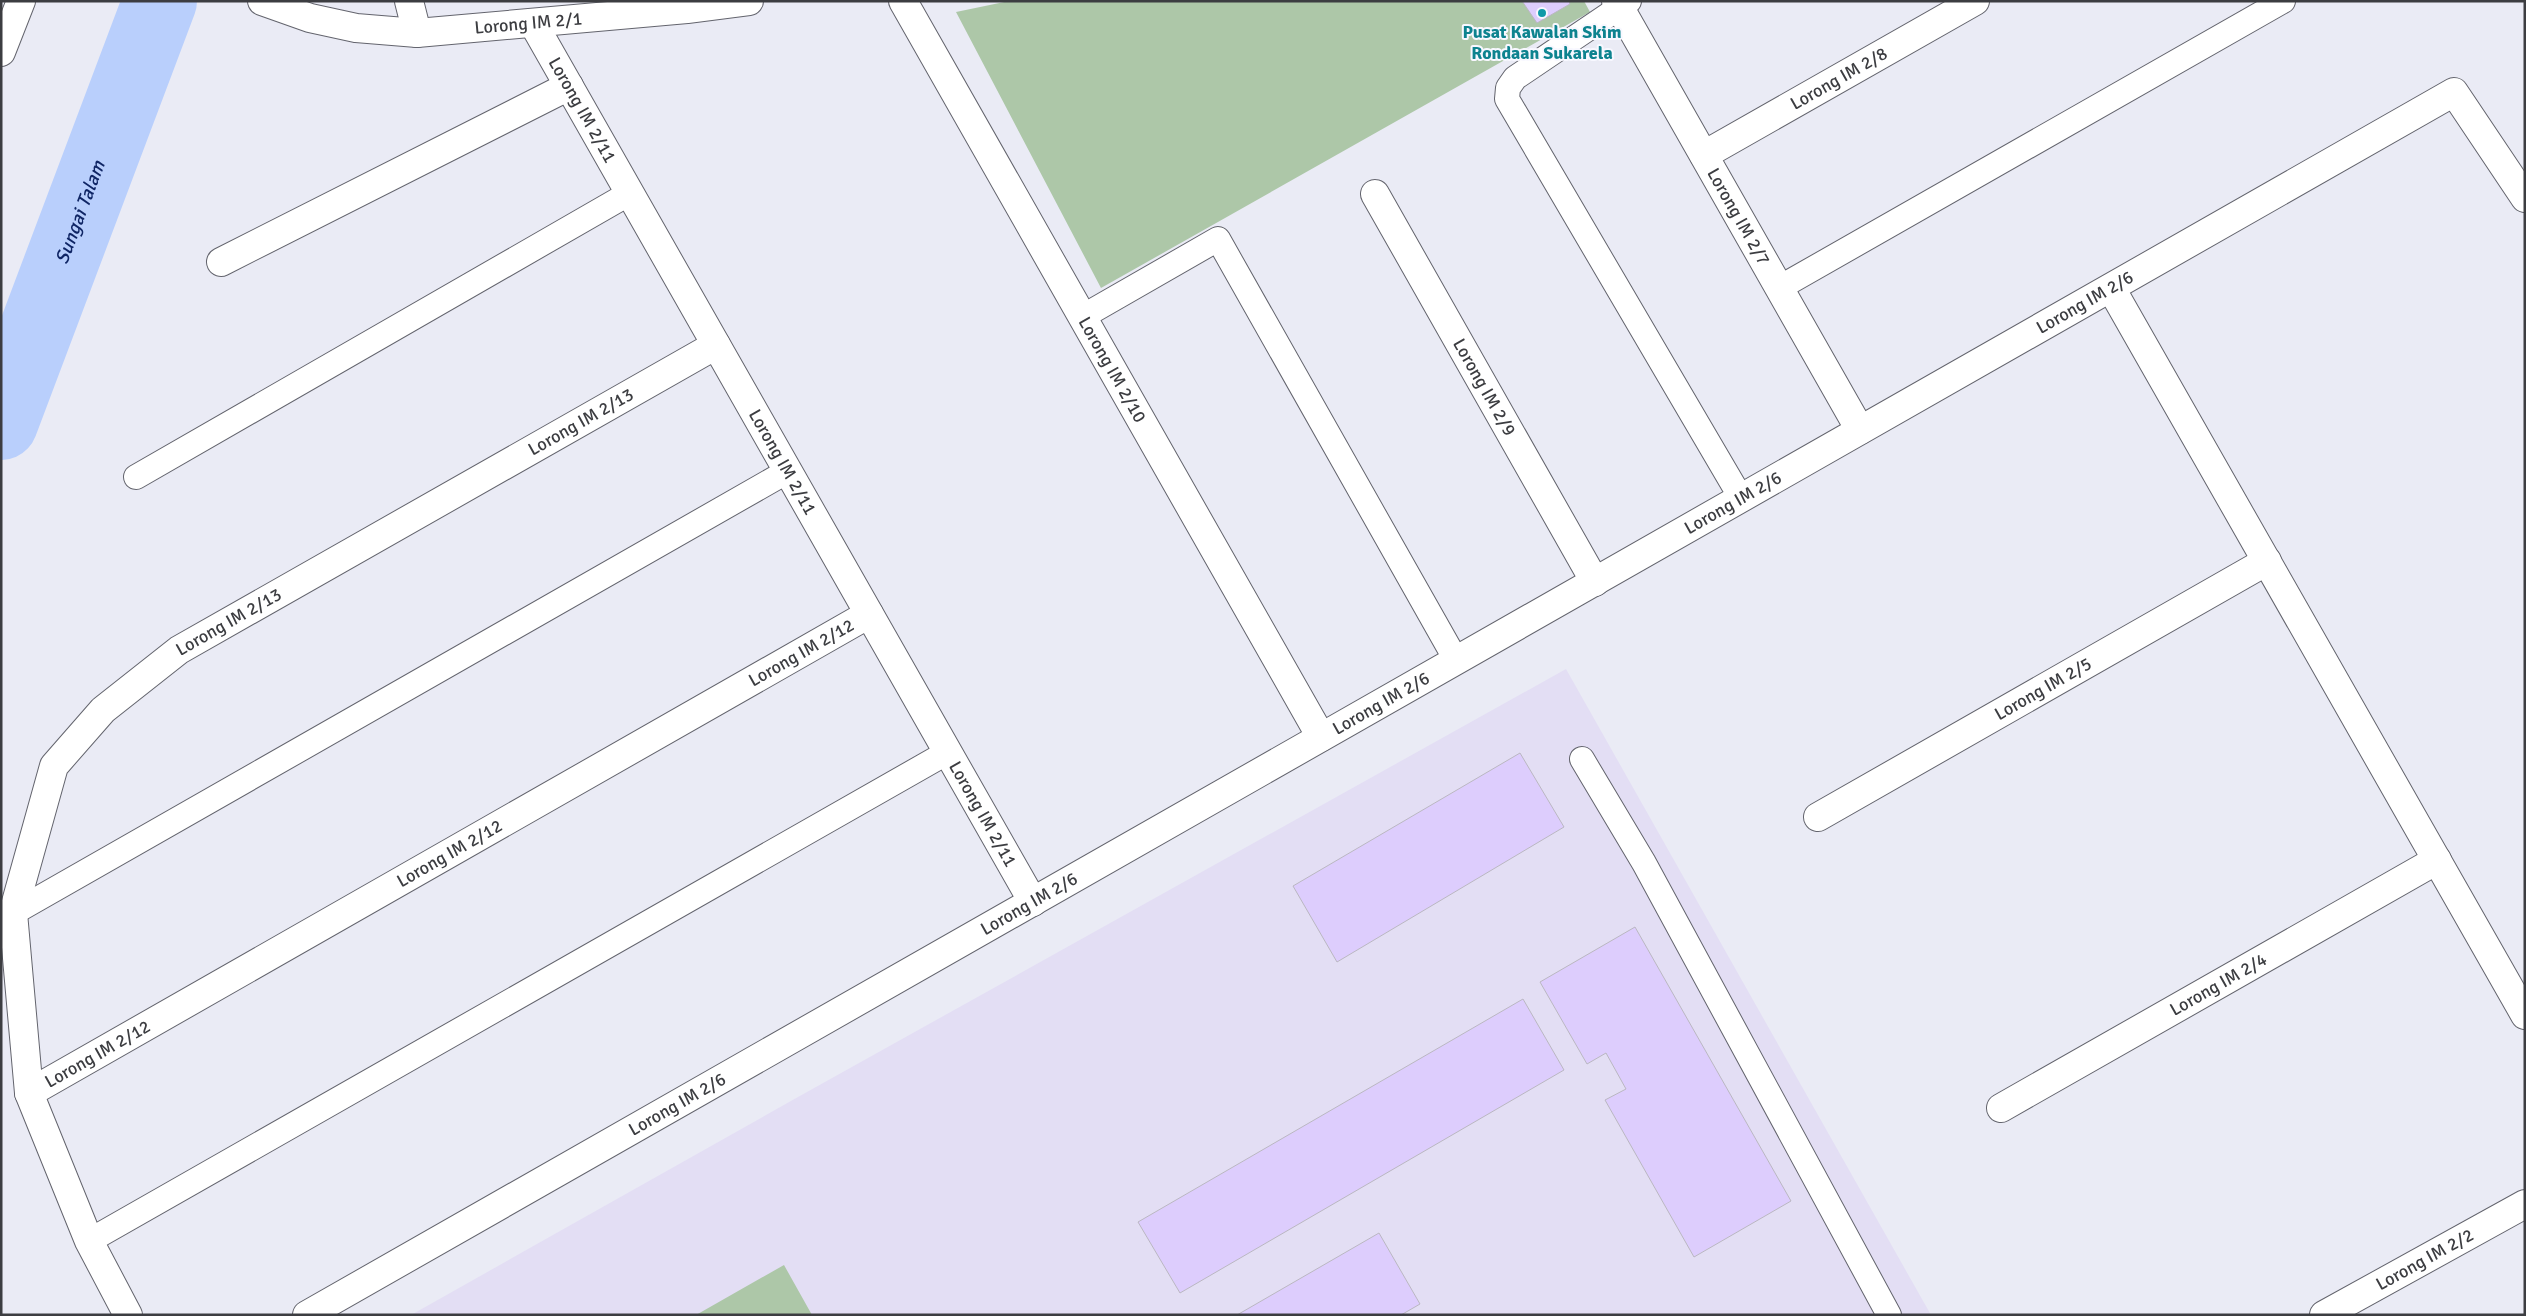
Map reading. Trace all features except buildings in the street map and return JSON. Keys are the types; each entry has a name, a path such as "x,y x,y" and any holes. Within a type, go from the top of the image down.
{"street":[{"path":"1,52 21,1"},
{"name":"Lorong IM 2/1","path":"262,1 310,18 356,28 417,33 533,23 686,5 749,1"},
{"path":"409,1 417,33"},
{"name":"Lorong IM 2/10","path":"903,1 1321,737"},
{"name":"Lorong IM 2/8","path":"1704,156 1975,1"},
{"name":"Lorong IM 2/7","path":"1622,3 1704,156 1860,430"},
{"name":"Lorong IM 2/11","path":"533,23 1033,902"},
{"path":"221,262 568,86"},
{"name":"Lorong IM 2/6","path":"308,1315 2454,92 2525,198"},
{"name":"Lorong IM 2/9","path":"1375,194 1595,582"},
{"path":"2111,288 2525,1015"},
{"name":"Lorong IM 2/13","path":"128,1315 89,1241 30,1093 13,913 54,766 103,710 179,650 716,345"},
{"name":"Lorong IM 2/5","path":"1818,817 2267,561"},
{"name":"Lorong IM 2/12","path":"30,1093 869,614"},
{"name":"Lorong IM 2/4","path":"2001,1108 2437,860"},
{"name":"Lorong IM 2/2","path":"2324,1315 2525,1204"}],"lane":[{"path":"1780,288 2283,1"},
{"path":"1622,3 1515,78 1508,88 1507,99 1741,498"},
{"path":"136,478 630,193"},
{"path":"1082,317 1218,239 1456,660"},
{"path":"13,913 788,471"},
{"path":"89,1241 948,752"},
{"path":"1582,759 1644,863 1889,1315"}],"shaded area":[{"path":"1566,669 1931,1315 411,1315 798,1097"}],"green space":[{"path":"1009,1 1584,1 1590,12 1101,288 956,12"},
{"path":"784,1265 812,1315 696,1315"}],"waterway":[{"name":"Sungai Talam","path":"1,423 160,1"}],"place":[{"name":"Pusat Kawalan Skim Rondaan Sukarela","path":"1542,13"}]}
